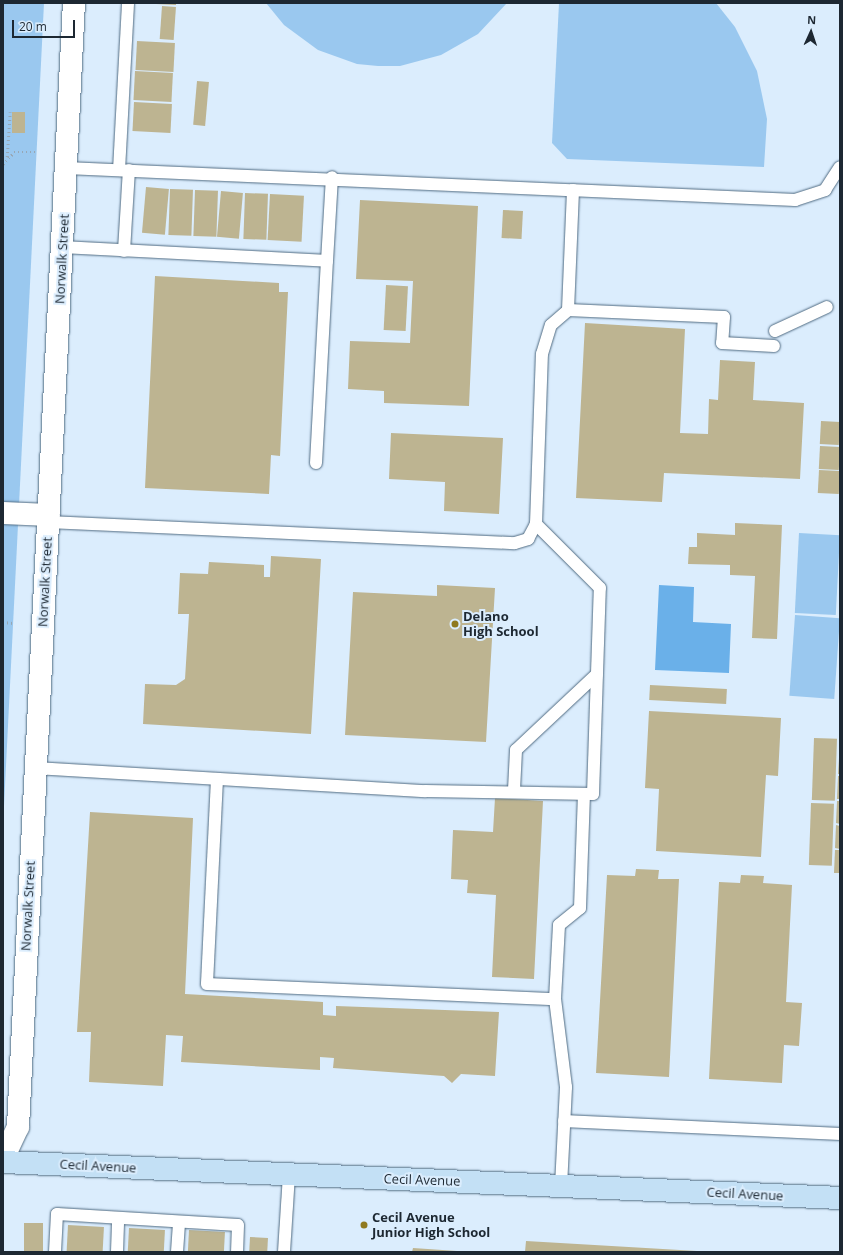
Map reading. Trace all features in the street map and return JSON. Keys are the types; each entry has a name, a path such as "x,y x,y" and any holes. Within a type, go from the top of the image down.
{"main road":[{"name":"Cecil Avenue","path":"3,1160 840,1198"}],"street":[{"name":"Norwalk Street","path":"3,1160 18,1127 74,3"},
{"path":"3,513 48,519"}],"lane":[{"path":"124,251 124,170 128,3"},
{"path":"66,168 332,177 573,190 806,199 833,183 840,167"},
{"path":"316,463 332,177"},
{"path":"568,310 573,190"},
{"path":"63,247 327,261"},
{"path":"775,331 826,307"},
{"path":"48,519 515,543 528,539 536,524 544,342 551,325 568,310 724,317 722,344 774,346"},
{"path":"35,768 425,791 514,790 593,794 600,588 536,524"},
{"path":"514,790 516,750 597,674"},
{"path":"217,779 207,984 555,999"},
{"path":"561,1186 566,1087 555,999 559,925 580,908 584,794"},
{"path":"564,1121 840,1134"},
{"path":"284,1252 289,1174"},
{"path":"55,1252 57,1214 238,1225 237,1252"},
{"path":"117,1252 118,1218"},
{"path":"177,1252 179,1222"}],"path":[{"path":"3,164 7,157 10,112"},
{"path":"7,157 19,152 37,152"},
{"path":"3,622 13,623"}],"shaded area":[{"path":"3,3 44,3 3,826"},
{"path":"266,3 507,3 478,34 441,55 400,66 378,66 357,64 318,50 284,25"},
{"path":"559,3 716,3 735,27 757,71 767,119 764,167 567,159 552,143"},
{"path":"799,533 840,535 836,615 795,613"},
{"path":"659,585 694,587 693,622 731,624 729,673 655,670"},
{"path":"795,615 840,618 834,699 789,696"}],"building":[{"path":"176,3 176,5 156,4"},
{"path":"162,6 176,7 174,40 160,39"},
{"path":"137,41 175,43 173,72 135,70"},
{"path":"135,71 173,73 171,102 133,100"},
{"path":"197,81 209,82 205,126 193,125"},
{"path":"134,102 172,104 170,133 132,131"},
{"path":"12,112 25,112 25,133 12,133"},
{"path":"146,187 169,189 165,235 142,233"},
{"path":"170,189 193,190 191,236 168,235"},
{"path":"195,190 218,191 216,237 193,236"},
{"path":"221,191 243,193 239,239 217,237"},
{"path":"245,193 268,194 266,240 243,239"},
{"path":"270,194 304,196 302,242 268,240"},
{"path":"360,200 478,206 469,406 384,403 384,391 348,389 350,341 410,343 413,281 356,279"},
{"path":"503,210 523,211 522,239 502,238"},
{"path":"155,276 279,283 279,292 288,292 280,456 271,455 269,494 145,488"},
{"path":"386,285 408,286 406,331 384,330"},
{"path":"585,323 685,329 680,433 708,434 709,399 718,400 720,360 755,362 753,400 804,403 800,479 664,473 662,502 576,498"},
{"path":"821,421 840,422 839,445 820,444"},
{"path":"391,433 503,438 499,514 444,511 445,482 389,479"},
{"path":"820,446 840,447 839,470 819,469"},
{"path":"819,470 840,471 839,494 818,493"},
{"path":"735,523 782,525 777,639 752,638 755,576 730,575 730,565 688,564 689,547 697,547 697,533 735,535"},
{"path":"271,556 321,559 311,734 143,724 145,684 176,685 185,679 189,614 178,614 180,573 208,574 209,562 264,565 264,577 270,577"},
{"path":"437,585 495,588 486,742 345,735 353,592 437,596"},
{"path":"650,685 727,689 726,704 649,700"},
{"path":"649,711 781,718 778,776 766,775 761,857 656,851 659,789 645,788"},
{"path":"814,738 837,739 835,801 812,800"},
{"path":"839,758 840,774 838,774"},
{"path":"838,776 840,776 840,799 837,799"},
{"path":"495,798 543,801 534,979 492,977 496,895 467,893 468,880 451,879 453,830 493,832"},
{"path":"837,801 840,801 840,824 836,823"},
{"path":"811,803 834,804 832,866 809,865"},
{"path":"90,812 193,818 185,994 323,1002 323,1015 336,1016 336,1006 499,1012 495,1076 461,1074 452,1083 444,1076 333,1068 334,1058 320,1057 320,1070 181,1062 183,1036 166,1035 163,1086 89,1082 91,1032 77,1032"},
{"path":"836,825 840,826 840,849 835,848"},
{"path":"835,850 840,850 840,873 834,873"},
{"path":"636,869 659,870 658,879 679,879 669,1077 596,1073 607,875 635,876"},
{"path":"741,875 764,876 763,883 792,885 786,1002 802,1003 799,1046 784,1045 782,1083 709,1079 719,882 740,883"},
{"path":"24,1223 43,1223 43,1252 24,1252"},
{"path":"68,1225 104,1227 103,1252 67,1252"},
{"path":"129,1228 165,1230 164,1252 128,1252"},
{"path":"189,1230 225,1232 224,1252 188,1252"},
{"path":"250,1237 268,1238 267,1252 249,1252"},
{"path":"526,1241 697,1251 697,1252 525,1252"},
{"path":"413,1248 457,1251 457,1252 412,1252"}],"place":[{"name":"Delano High School","path":"455,624"},
{"name":"Cecil Avenue Junior High School","path":"364,1225"}]}
